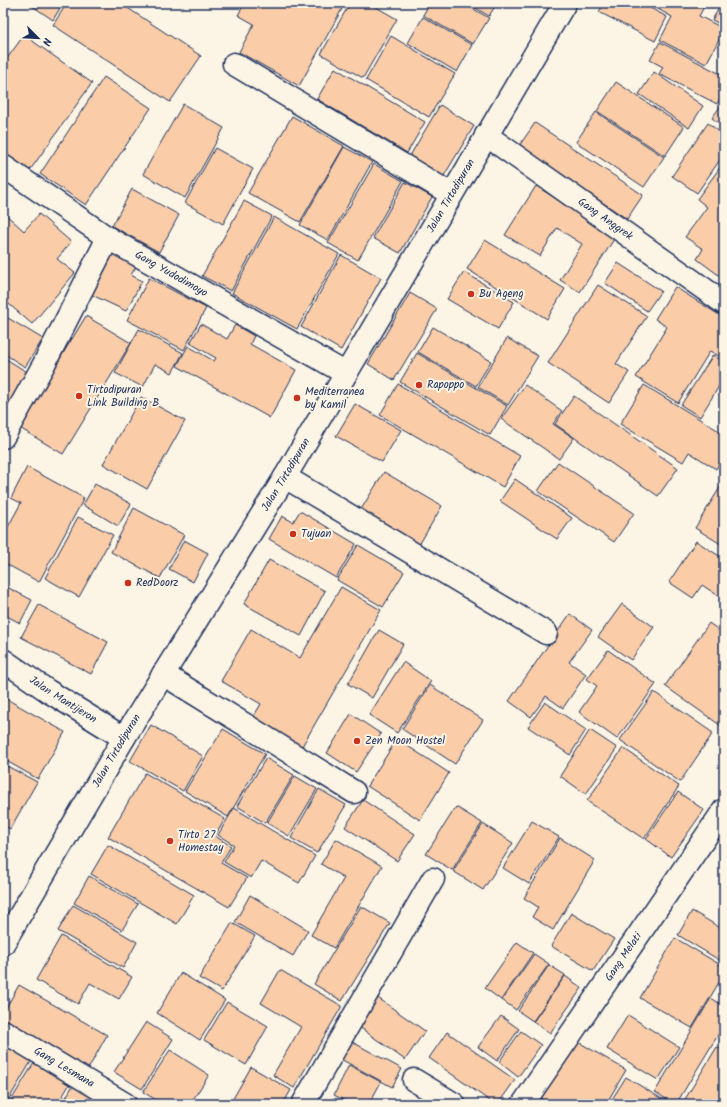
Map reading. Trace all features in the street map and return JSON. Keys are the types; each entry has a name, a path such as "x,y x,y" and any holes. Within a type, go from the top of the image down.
{"street":[{"name":"Jalan Tirtodipuran","path":"3,944 124,738 285,477 345,373 565,3"},
{"path":"234,64 451,194"},
{"name":"Gang Anggrek","path":"486,135 724,303"},
{"name":"Gang Yudodimoyo","path":"3,166 108,238 345,373"},
{"path":"3,437 43,366 108,238"},
{"path":"285,477 546,633"},
{"name":"Jalan Mantijeron","path":"3,660 48,691 124,738"},
{"path":"163,674 354,792"},
{"name":"Gang Melati","path":"523,1104 724,810"},
{"path":"303,1104 433,879"},
{"name":"Gang Lesmana","path":"3,1031 124,1104"},
{"path":"414,1080 454,1104"}],"building":[{"path":"28,3 63,3 53,20"},
{"path":"67,3 120,3 201,56 170,102 53,25"},
{"path":"245,3 330,3 342,9 299,86 239,52 254,24 238,15"},
{"path":"350,3 369,3 397,19 363,78 321,54"},
{"path":"430,3 463,3 489,18 473,44 423,15"},
{"path":"467,3 497,3 489,16"},
{"path":"604,3 641,3 667,17 655,41 599,12"},
{"path":"648,3 659,3 657,8"},
{"path":"661,3 706,3 699,16 724,30 706,64 660,40 672,17 658,9"},
{"path":"722,3 724,3 724,26 712,20"},
{"path":"423,17 472,45 457,72 408,43"},
{"path":"24,35 92,83 23,180 3,165 3,64"},
{"path":"391,36 455,74 429,117 366,80"},
{"path":"660,42 724,76 724,91 717,104 659,74 663,67 650,60"},
{"path":"335,68 425,122 407,153 317,99"},
{"path":"654,72 703,106 689,128 639,94"},
{"path":"104,77 151,108 86,205 40,174"},
{"path":"616,82 684,127 665,156 597,111"},
{"path":"724,101 724,127 712,118"},
{"path":"183,104 224,128 185,198 143,174"},
{"path":"440,105 474,126 442,179 408,159"},
{"path":"596,112 664,157 644,187 576,142"},
{"path":"292,116 344,146 300,222 248,193"},
{"path":"535,123 643,195 627,219 519,146"},
{"path":"708,123 724,135 724,154 697,193 672,176"},
{"path":"344,147 372,162 328,240 300,225"},
{"path":"215,148 253,169 223,224 185,203"},
{"path":"724,162 724,279 697,259 703,249 685,237 707,207 697,199"},
{"path":"374,164 403,181 358,260 328,243"},
{"path":"405,182 432,197 400,253 373,238"},
{"path":"536,186 616,236 580,292 560,280 582,244 557,228 540,256 505,235"},
{"path":"132,189 179,215 159,252 112,226"},
{"path":"244,201 272,216 231,291 202,276"},
{"path":"3,212 24,231 39,214 71,242 57,259 75,273 32,324 3,299"},
{"path":"274,217 339,254 297,329 232,293"},
{"path":"485,240 565,289 547,319 467,269"},
{"path":"113,254 137,265 131,275 142,281 126,311 92,295"},
{"path":"341,255 381,278 341,350 301,327"},
{"path":"618,263 661,291 647,311 605,283"},
{"path":"464,272 514,302 498,329 447,299"},
{"path":"149,278 206,308 184,350 127,320"},
{"path":"598,285 647,316 616,364 629,372 609,403 548,363"},
{"path":"675,287 724,318 724,359 710,351 678,403 636,377 667,327 655,319"},
{"path":"410,293 437,309 394,380 368,364"},
{"path":"3,315 43,339 25,367 3,353"},
{"path":"86,316 131,343 63,454 18,427"},
{"path":"201,324 227,339 235,325 254,336 250,344 296,370 270,418 177,366 188,346 214,361 216,358 190,343"},
{"path":"433,327 491,361 476,386 418,352"},
{"path":"139,329 183,353 172,373 155,364 143,387 115,373"},
{"path":"507,338 538,356 508,405 478,387"},
{"path":"417,353 507,406 490,435 400,382"},
{"path":"713,355 724,362 724,378 700,417 681,405"},
{"path":"3,357 30,374 9,407 3,404"},
{"path":"398,384 520,456 503,487 380,415"},
{"path":"525,385 562,411 553,424 574,438 559,459 501,419"},
{"path":"644,385 724,434 724,456 716,469 689,452 683,462 620,424"},
{"path":"574,396 678,468 658,496 555,424"},
{"path":"141,397 185,421 147,489 103,464"},
{"path":"355,404 401,430 382,462 336,436"},
{"path":"558,462 634,513 614,542 538,491"},
{"path":"27,467 84,498 39,582 6,564 3,569 3,536 21,503 11,498"},
{"path":"384,472 442,506 419,545 360,511"},
{"path":"515,479 572,518 557,539 500,501"},
{"path":"724,481 724,546 695,528"},
{"path":"95,484 131,504 118,526 83,505"},
{"path":"134,508 184,535 160,578 111,552"},
{"path":"300,511 356,544 336,578 269,539 282,516 293,522"},
{"path":"78,517 113,535 79,597 45,578"},
{"path":"184,540 208,553 193,582 169,569"},
{"path":"696,541 724,559 724,590 720,597 702,585 693,598 669,582"},
{"path":"358,545 404,572 383,607 337,580"},
{"path":"269,560 325,591 301,636 244,604"},
{"path":"3,585 32,600 20,623 3,614"},
{"path":"341,587 381,610 301,748 252,719 261,704 221,681 251,629 300,658"},
{"path":"724,597 724,607 719,604"},
{"path":"622,604 654,627 631,660 598,637"},
{"path":"39,605 108,642 91,674 21,637"},
{"path":"570,614 592,630 569,662 586,674 563,708 546,696 531,717 509,701"},
{"path":"709,623 724,634 724,728 665,686"},
{"path":"379,630 403,644 372,698 348,684"},
{"path":"608,650 656,684 617,739 579,712 597,686 587,679"},
{"path":"403,662 431,681 397,733 369,715"},
{"path":"430,685 483,720 455,764 402,729"},
{"path":"654,692 713,733 680,782 620,740"},
{"path":"3,697 65,732 38,779 3,759"},
{"path":"545,702 586,730 570,755 528,727"},
{"path":"351,714 381,734 356,772 327,753"},
{"path":"151,725 203,756 183,791 130,761"},
{"path":"223,729 265,754 228,817 185,791"},
{"path":"590,730 617,748 586,794 560,776"},
{"path":"397,739 449,773 420,820 367,786"},
{"path":"623,748 679,786 644,839 587,801"},
{"path":"266,758 294,775 265,823 237,806"},
{"path":"7,766 37,782 10,829 3,825 3,773"},
{"name":"Tirto 27 Homestay","path":"145,773 225,819 215,836 231,846 221,863 247,878 229,907 108,837"},
{"path":"295,776 317,789 289,836 267,823"},
{"path":"319,789 346,805 317,853 291,838"},
{"path":"678,792 704,810 671,857 646,839"},
{"path":"363,800 415,834 397,861 345,827"},
{"path":"456,807 482,823 452,870 426,854"},
{"path":"234,808 315,856 299,883 261,861 251,878 224,862 234,845 218,835"},
{"path":"532,821 559,837 529,884 503,868"},
{"path":"483,824 513,843 483,890 453,871"},
{"path":"560,838 595,860 553,930 532,917 538,907 524,898"},
{"path":"336,839 382,866 334,948 311,935 344,878 321,864"},
{"path":"108,845 194,895 177,924 91,874"},
{"path":"89,876 138,904 122,930 74,903"},
{"path":"250,895 308,930 293,956 235,922"},
{"path":"73,905 137,942 123,968 58,931"},
{"path":"361,906 390,923 342,1001 314,984"},
{"path":"692,911 724,930 724,963 678,935"},
{"path":"571,913 614,939 593,971 551,946"},
{"path":"232,923 255,936 222,991 199,978"},
{"path":"61,936 132,977 119,999 90,983 78,1004 36,980"},
{"path":"675,938 724,967 724,974 692,1028 640,998"},
{"path":"517,942 533,953 501,1000 485,988"},
{"path":"534,954 549,964 516,1010 502,1000"},
{"path":"549,965 565,975 533,1021 518,1011"},
{"path":"280,970 342,1006 294,1088 273,1075 301,1027 261,1003"},
{"path":"181,973 225,1000 200,1040 157,1013"},
{"path":"565,976 582,988 550,1033 533,1022"},
{"path":"19,985 107,1035 87,1071 3,1024 3,1013"},
{"path":"378,998 425,1031 405,1060 358,1026"},
{"path":"711,998 724,1006 724,1025 676,1104 674,1104 655,1092"},
{"path":"227,1002 268,1026 246,1065 204,1040"},
{"path":"628,1015 679,1047 658,1080 607,1049"},
{"path":"501,1016 519,1029 497,1061 478,1047"},
{"path":"146,1022 173,1039 142,1089 114,1072"},
{"path":"521,1031 541,1045 518,1077 499,1062"},
{"path":"447,1032 515,1080 498,1104 494,1104 429,1058"},
{"path":"724,1037 724,1047 720,1044"},
{"path":"345,1038 402,1069 392,1087 335,1056"},
{"path":"575,1040 626,1070 606,1104 548,1104 540,1099"},
{"path":"3,1043 32,1060 6,1104 3,1104"},
{"path":"717,1047 724,1051 724,1104 682,1104"},
{"path":"170,1050 209,1075 190,1104 163,1104 143,1092"},
{"path":"37,1058 72,1080 58,1104 9,1104"},
{"path":"349,1065 381,1082 369,1104 351,1104 334,1095"},
{"path":"251,1067 291,1090 283,1104 230,1104"},
{"path":"626,1077 670,1104 609,1104"},
{"path":"75,1082 104,1100 102,1104 62,1104"},
{"path":"333,1098 345,1104 330,1104"}],"place":[{"name":"Bu Ageng","path":"471,294"},
{"name":"Rapoppo","path":"419,385"},
{"name":"Tirtodipuran Link Building B","path":"79,396"},
{"name":"Mediterranea by Kamil","path":"297,398"},
{"name":"Tujuan","path":"293,534"},
{"name":"RedDoorz","path":"128,583"},
{"name":"Zen Moon Hostel","path":"357,741"},
{"name":"Tirto 27 Homestay","path":"170,841"}]}
